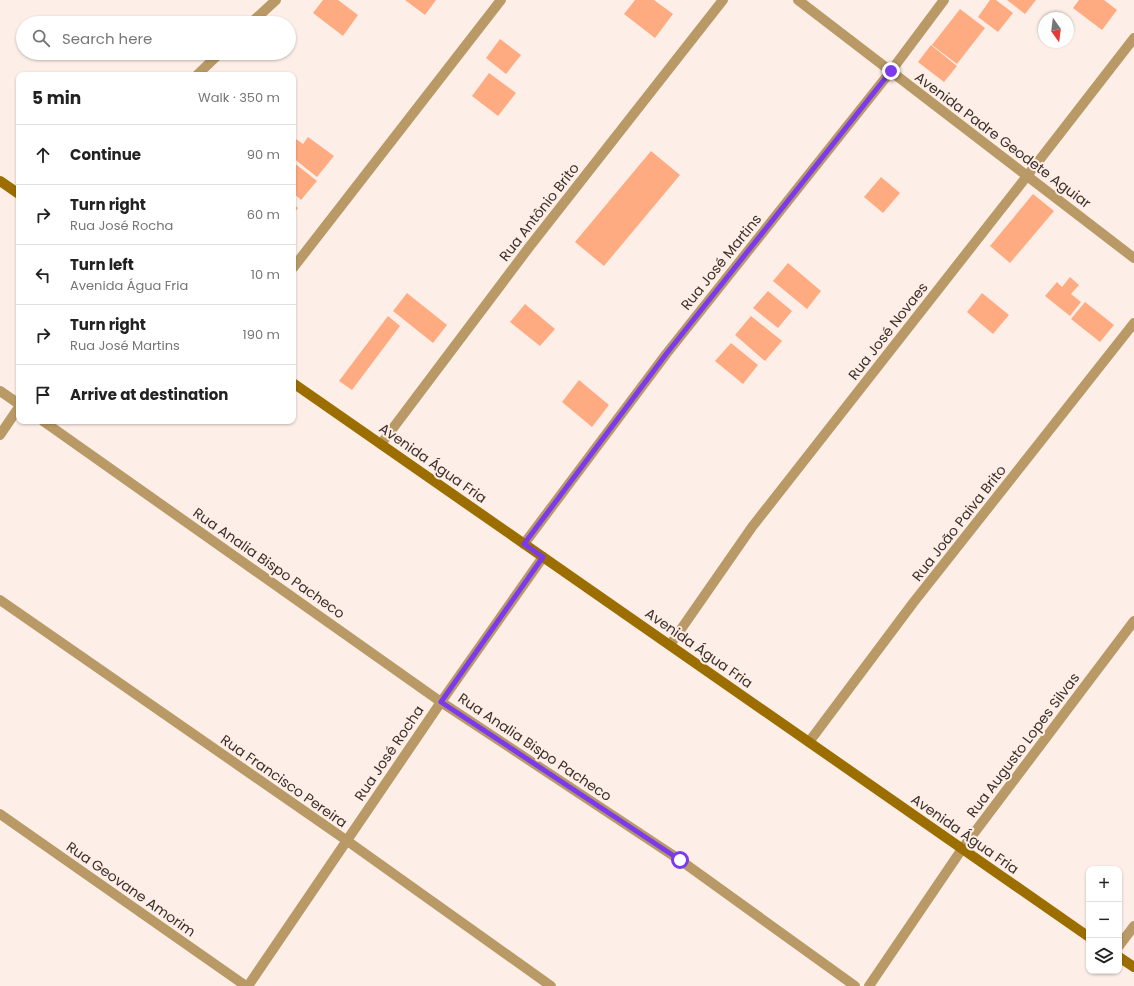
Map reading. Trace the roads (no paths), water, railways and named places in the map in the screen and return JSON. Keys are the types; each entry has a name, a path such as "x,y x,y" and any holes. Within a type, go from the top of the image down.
{"street":[{"path":"259,16 276,0"},
{"path":"296,264 501,0"},
{"name":"Rua Antônio Brito","path":"381,444 530,246 723,0"},
{"name":"Avenida Padre Geodete Aguiar","path":"798,0 1134,258"},
{"name":"Rua José Martins","path":"524,544 667,353 891,71 944,0"},
{"name":"Rua José Novaes","path":"670,645 752,527 1134,38"},
{"path":"200,72 213,60"},
{"path":"0,181 16,192"},
{"name":"Rua João Paiva Brito","path":"809,742 913,604 1134,323"},
{"name":"Avenida Água Fria","path":"296,385 1086,934"},
{"path":"0,391 16,404"},
{"path":"0,435 16,411"},
{"name":"Rua Analia Bispo Pacheco","path":"47,424 441,702 680,860 855,986"},
{"name":"Rua José Rocha","path":"247,986 441,702 543,557"},
{"name":"Rua Francisco Pereira","path":"0,600 346,840 551,986"},
{"name":"Rua Augusto Lopes Silvas","path":"869,986 962,849 1134,621"},
{"name":"Rua Geovane Amorim","path":"0,814 247,986"},
{"path":"1122,942 1134,926"},
{"path":"1122,959 1134,967"}]}
